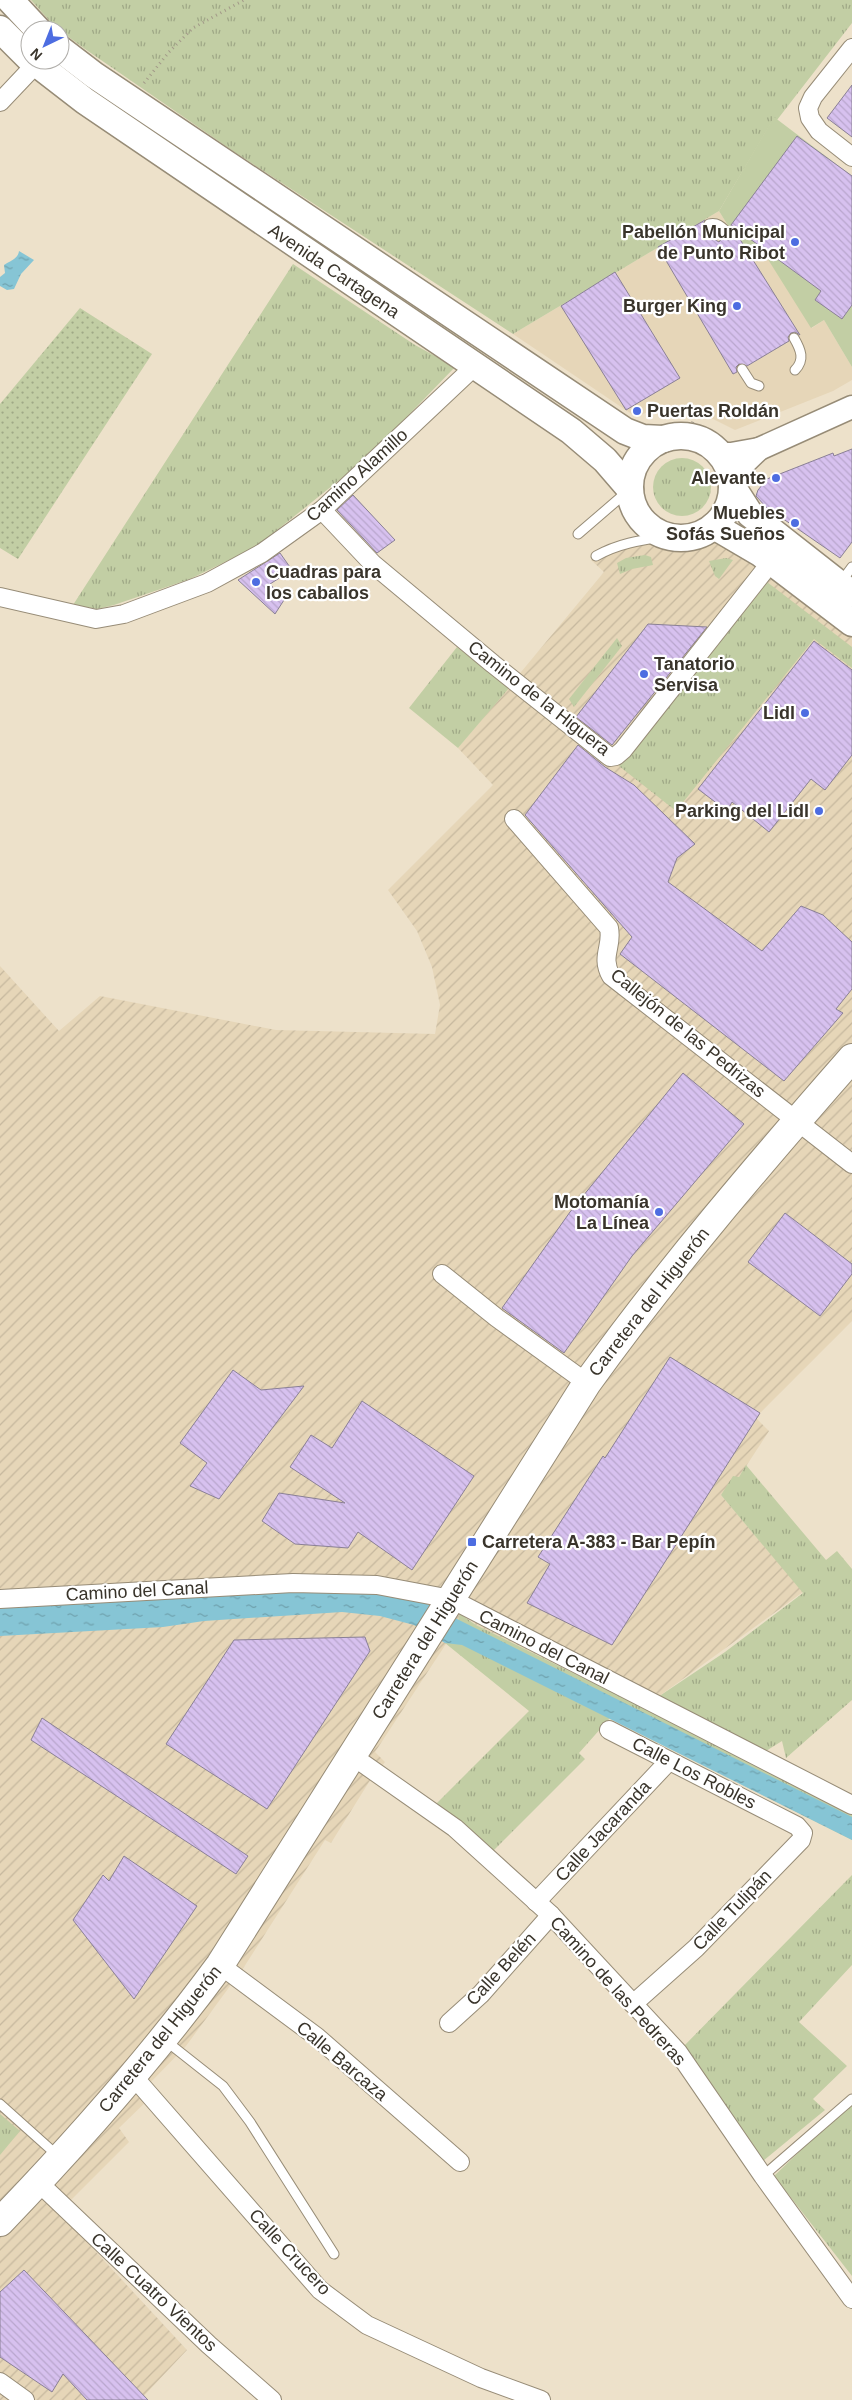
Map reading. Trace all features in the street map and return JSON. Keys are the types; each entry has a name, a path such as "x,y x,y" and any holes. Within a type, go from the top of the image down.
{"main road":[{"path":"10,0 29,20"},
{"name":"Avenida Cartagena","path":"0,29 20,48"},
{"name":"Avenida Cartagena","path":"70,56 130,99 625,431 643,438 676,438"},
{"name":"Avenida Cartagena","path":"45,70 85,101 571,432 605,460 630,489"},
{"path":"728,472 730,501 724,515 714,526 700,534 668,536 653,530 642,519 634,505 630,489 632,473 639,459 650,447 676,438 701,440 728,472 750,514 848,582"},
{"path":"714,526 772,562 852,623"},
{"name":"Carretera del Higuerón","path":"0,2222 133,2076 164,2039 220,1965 587,1383 646,1302 735,1192 852,1058"}],"street":[{"path":"852,48 813,97 808,108 810,118 820,131 852,157"},
{"path":"0,102 26,70"},
{"name":"Camino Alamillo","path":"0,597 96,619 124,614 207,583 262,553 322,510 476,366"},
{"path":"728,472 759,449 852,407"},
{"name":"Camino de la Higuera","path":"322,510 372,564 610,757 619,754 772,562"},
{"name":"Callejón de las Pedrizas","path":"514,819 609,928 611,937 605,958 606,967 611,976 852,1164"},
{"path":"442,1274 497,1318 587,1383"},
{"name":"Camino del Canal","path":"0,1599 293,1583 377,1585 451,1599 852,1805"},
{"name":"Calle Los Robles","path":"610,1730 779,1817"},
{"name":"Camino de las Pedreras","path":"351,1756 455,1828 551,1915 678,2052 763,2176 852,2299"},
{"name":"Calle Jacaranda","path":"536,1902 669,1760"},
{"name":"Calle Tulipán","path":"633,2004 696,1948 802,1840 802,1829 779,1817"},
{"name":"Calle Belén","path":"449,2023 481,1994 551,1915"},
{"name":"Calle Barcaza","path":"220,1965 317,2037 460,2162"},
{"name":"Calle Crucero","path":"133,2076 320,2290 367,2325 481,2378 541,2400"},
{"name":"Calle Cuatro Vientos","path":"38,2182 209,2345 272,2400"},
{"path":"0,2382 26,2400"}],"lane":[{"path":"709,224 715,223 729,234 722,231 715,234"},
{"path":"794,338 802,358 801,364 795,370"},
{"path":"742,369 751,383 759,386"},
{"path":"578,534 630,489"},
{"path":"596,556 613,546 632,541 668,536"},
{"path":"164,2039 223,2086 250,2122 334,2254"},
{"path":"763,2176 852,2098"},
{"path":"0,2104 60,2158"}],"path":[{"path":"130,99 169,52 193,28 244,0"},
{"path":"676,438 693,421 692,407"}],"shaded area":[{"path":"719,211 750,261 764,252 812,328 824,320 852,367 852,380 833,391 735,430 699,412 695,404 664,405 636,417 513,334"},
{"path":"714,526 852,623 852,1321 760,1413 757,1419 769,1431 739,1477 721,1495 803,1592 658,1697 651,1711 476,1625 465,1615 375,1752 385,1762 369,1782 331,1843 325,1840 244,1967 186,2046 149,2084 155,2093 119,2128 129,2142 59,2212 187,2350 140,2400 0,2400 0,966 59,1031 100,996 276,1030 435,1034 440,1005 432,967 417,931 388,890 493,785 458,748 604,572 591,560 596,556 668,536 684,538 700,535"}],"green space":[{"path":"31,0 852,0 852,23 777,120 774,118 719,211 513,334 233,151 85,49 70,38 70,20 49,20"},
{"name":"Pabellón Municipal de Punto Ribot","path":"774,117 852,176 852,367 824,320 811,328 764,253 750,261 719,211"},
{"path":"293,264 415,345 455,367 368,457 256,547 190,579 114,605 97,609 73,605"},
{"path":"80,308 152,354 18,559 0,548 0,404"},
{"path":"676,458 688,458 703,466 711,481 711,493 703,508 688,516 676,516 661,508 653,493 653,481 661,466"},
{"path":"645,555 651,557 653,565 632,569 620,574 617,563 626,558"},
{"path":"726,558 733,560 719,579 715,576 709,561"},
{"path":"767,582 852,647 852,668 814,639 676,811 619,766"},
{"path":"617,638 622,646 574,707 569,699"},
{"path":"457,647 509,688 458,748 409,708"},
{"path":"746,1465 826,1560 837,1551 852,1569 852,1700 786,1758 782,1741 766,1751 658,1697 725,1652 803,1593 721,1495 733,1476 739,1477"},
{"path":"460,1614 476,1625 852,1811 852,1840 610,1718 579,1753 585,1759 491,1853 433,1807 529,1711 445,1643 456,1627"},
{"path":"852,1875 852,1965 799,2022 847,2066 813,2099 825,2110 763,2161 681,2049"},
{"path":"852,2105 852,2276 774,2176 827,2125"},
{"path":"0,2114 20,2131 0,2155"}],"water":[{"path":"19,251 34,260 21,274 14,289 7,290 0,286 0,277 5,273 4,265 15,258"},
{"path":"269,1589 363,1589 417,1599 852,1817 852,1840 462,1645 445,1643 414,1625 380,1616 342,1612 204,1621 163,1627 0,1636 0,1607"}],"building":[{"path":"852,85 852,137 827,118"},
{"name":"Pabellón Municipal de Punto Ribot","path":"797,136 852,176 852,305 842,319 815,300 821,291 731,225"},
{"name":"Burger King","path":"705,220 703,225 706,230 710,230 710,237 719,242 722,238 729,240 734,237 731,225 800,335 795,332 791,333 788,337 789,341 747,366 739,364 736,367 737,372 733,374 658,247"},
{"path":"615,272 680,378 626,410 561,306"},
{"path":"852,449 852,542 840,558 766,507 756,496 758,490 767,479 833,453 834,456"},
{"path":"353,495 395,540 377,553 337,510"},
{"name":"Cuadras para los caballos","path":"280,553 292,570 270,584 284,600 275,614 238,580"},
{"name":"Tanatorio Servisa","path":"648,624 707,627 612,745 576,717"},
{"name":"Lidl","path":"814,641 852,670 852,755 825,790 811,779 769,832 732,802 727,811 698,789"},
{"path":"578,745 605,767 634,785 695,844 677,858 668,882 762,951 801,906 823,915 852,942 852,989 836,1009 843,1013 784,1081 620,954 632,937 525,815"},
{"path":"683,1073 744,1124 632,1256 564,1353 502,1308 570,1212"},
{"path":"785,1213 852,1264 852,1274 820,1316 748,1262"},
{"path":"670,1357 760,1413 612,1645 527,1603 550,1564 538,1557"},
{"path":"233,1370 261,1390 304,1386 219,1499 190,1486 207,1463 180,1443"},
{"path":"362,1401 474,1476 412,1570 358,1532 348,1548 295,1544 262,1521 279,1493 345,1503 290,1467 311,1435 332,1448"},
{"path":"365,1637 370,1651 267,1809 166,1744 234,1640"},
{"path":"42,1718 248,1856 236,1874 31,1740"},
{"path":"124,1856 197,1906 134,1999 73,1920 103,1875 109,1881"},
{"path":"24,2270 148,2400 87,2400 63,2374 52,2392 0,2357 0,2292"}],"place":[{"name":"Pabellón Municipal de Punto Ribot","path":"795,242"},
{"name":"Burger King","path":"737,306"},
{"name":"Puertas Roldán","path":"637,411"},
{"name":"Alevante","path":"776,478"},
{"name":"Muebles Sofás Sueños","path":"795,523"},
{"name":"Cuadras para los caballos","path":"256,582"},
{"name":"Tanatorio Servisa","path":"644,674"},
{"name":"Lidl","path":"805,713"},
{"name":"Parking del Lidl","path":"819,811"},
{"name":"Motomanía La Línea","path":"659,1212"},
{"name":"Carretera A-383 - Bar Pepín","path":"472,1542"}]}
